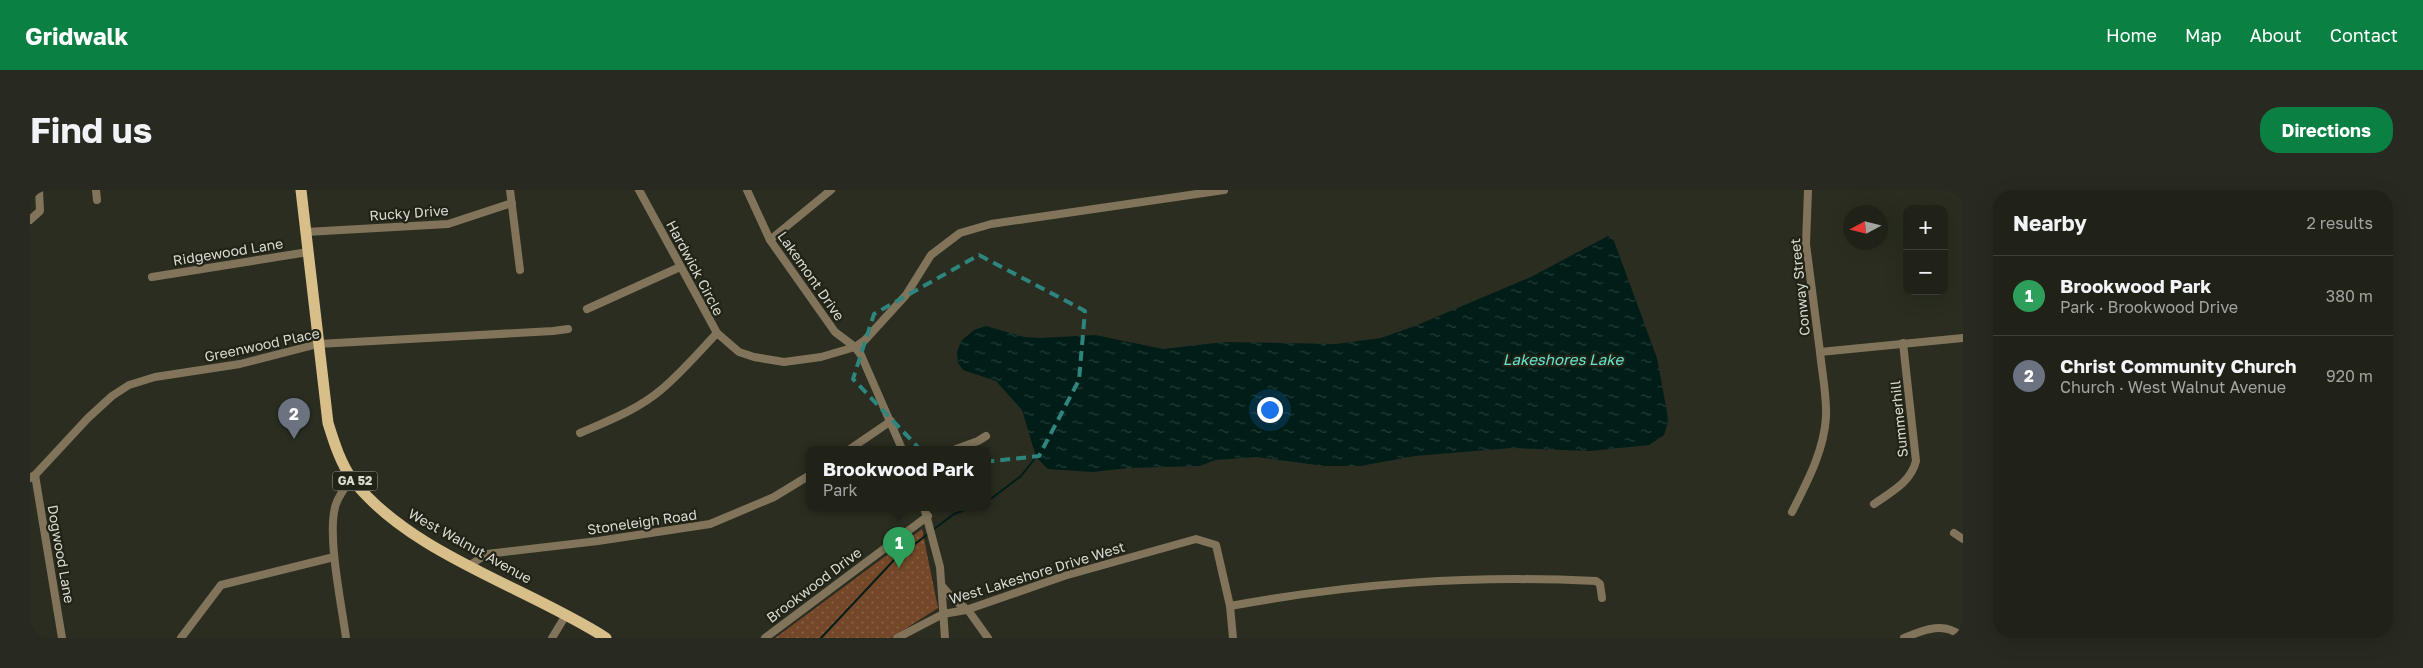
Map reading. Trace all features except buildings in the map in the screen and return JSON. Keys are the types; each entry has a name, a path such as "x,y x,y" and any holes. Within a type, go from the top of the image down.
{"main road":[{"name":"West Walnut Avenue","path":"301,190 328,423 334,443 352,478 379,509 411,533 606,638"}],"street":[{"path":"30,220 40,212 39,190"},
{"path":"96,190 97,200"},
{"path":"510,190 520,270"},
{"name":"Hardwick Circle","path":"639,190 717,333 739,352 777,361 821,357 855,347"},
{"name":"Lakemont Drive","path":"747,190 770,240 835,332 855,347 861,355 901,446"},
{"path":"770,240 830,190"},
{"path":"855,347 865,340 906,295 931,254 960,233 991,224 1224,190"},
{"name":"Conway Street","path":"1792,512 1811,473 1823,436 1826,417 1820,352 1806,244 1808,190"},
{"name":"Rucky Drive","path":"306,232 448,224 512,203"},
{"name":"Ridgewood Lane","path":"152,277 308,252"},
{"path":"587,309 680,267"},
{"name":"Greenwood Place","path":"33,477 99,406 129,385 155,377 240,364 318,344 553,331 568,328"},
{"path":"580,433 617,416 662,390 717,333"},
{"name":"Conway Street","path":"1820,352 1963,338"},
{"name":"Summerhill","path":"1874,504 1904,483 1914,470 1916,461 1903,343"},
{"path":"854,446 891,421"},
{"path":"965,446 978,442 986,436"},
{"name":"Dogwood Lane","path":"33,477 62,638"},
{"path":"346,638 334,557 335,505 352,478"},
{"name":"Stoneleigh Road","path":"470,565 487,554 607,540 710,524 774,498 806,478"},
{"path":"926,511 940,567 945,638"},
{"name":"Brookwood Drive","path":"764,638 928,516"},
{"path":"1954,533 1963,539"},
{"name":"West Lakeshore Drive West","path":"897,638 943,614 968,610 1064,576 1196,540 1216,545 1230,606"},
{"path":"181,638 221,585 334,557"},
{"path":"1233,638 1230,606 1297,594 1360,586 1476,578 1596,581 1600,584 1602,598"},
{"path":"941,584 954,600 968,610 988,638"},
{"path":"552,638 566,615"},
{"path":"1904,638 1937,627 1957,631 1963,638"}],"highlighted area":[{"path":"979,255 1085,311 1079,380 1039,456 937,467 853,379 874,314"}],"shaded area":[{"path":"922,529 938,608 891,638 775,638"}],"water":[{"name":"Lakeshores Lake","path":"1608,236 1614,241 1657,358 1668,422 1664,435 1649,445 1590,451 1511,448 1415,456 1360,466 1324,466 1257,457 1215,460 1200,466 1129,468 1092,472 1048,469 1036,457 1022,410 996,381 963,370 958,363 957,352 961,341 974,330 986,326 1024,337 1095,335 1163,349 1224,342 1336,344 1381,338 1415,326 1531,277"}],"waterway":[{"path":"991,499 1021,476 1036,457"},
{"path":"934,529 954,514 962,511"},
{"path":"821,638 895,559 928,534"}],"place":[{"name":"Christ Community Church","path":"294,439"},
{"name":"Brookwood Park","path":"899,568"}]}
